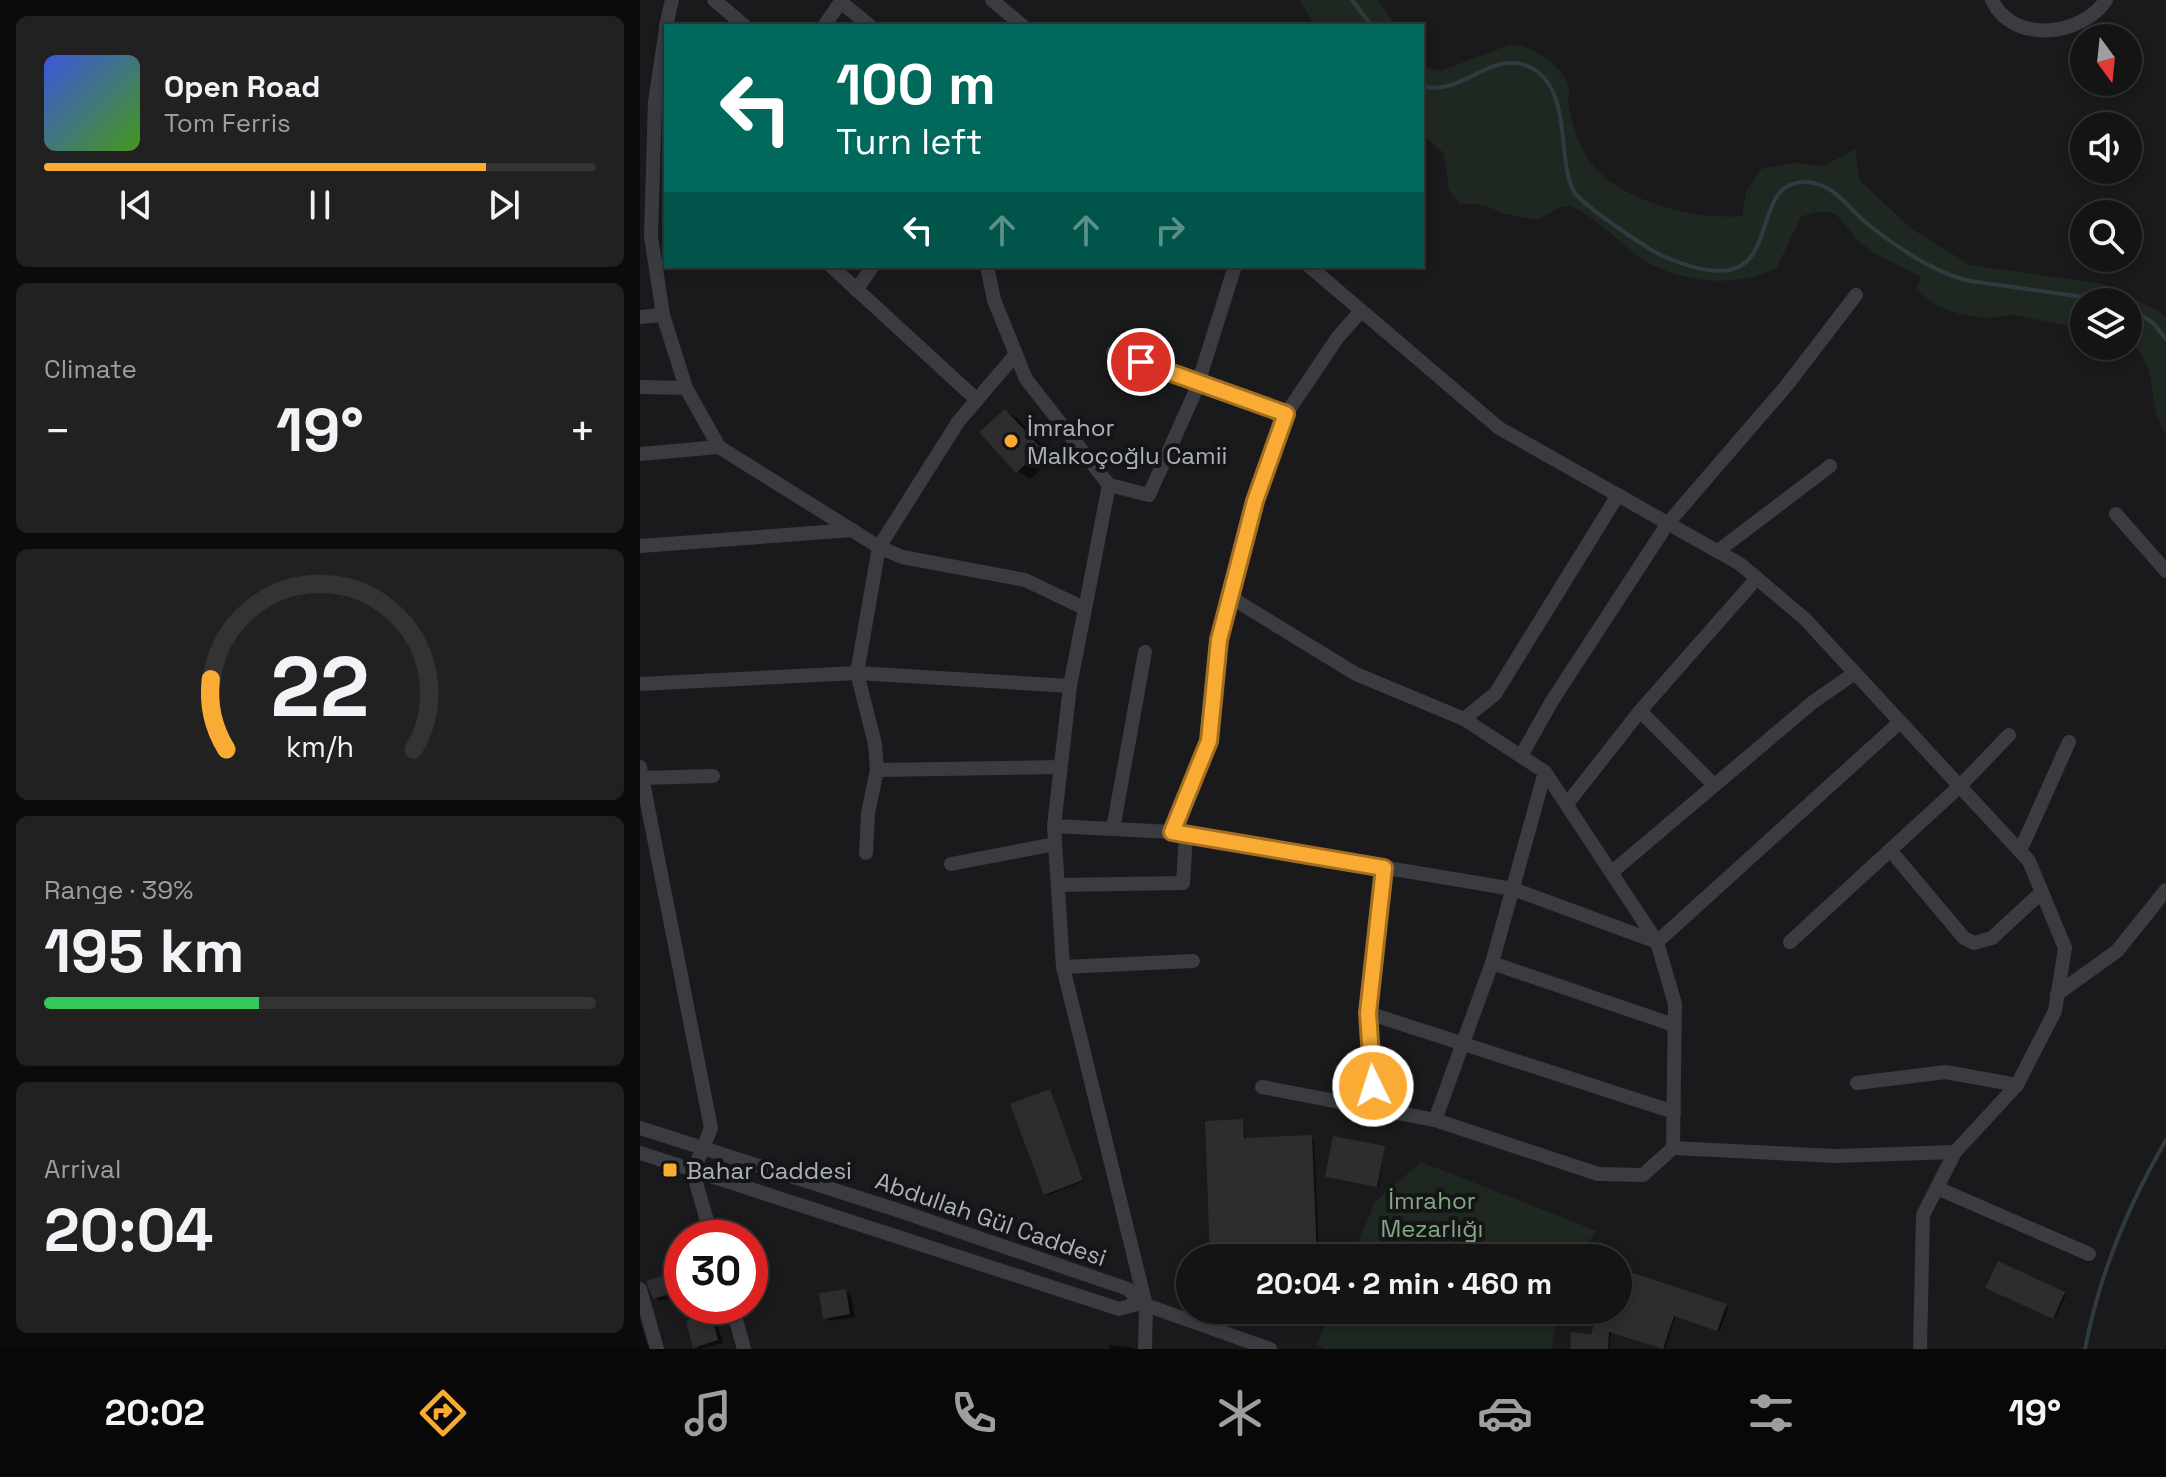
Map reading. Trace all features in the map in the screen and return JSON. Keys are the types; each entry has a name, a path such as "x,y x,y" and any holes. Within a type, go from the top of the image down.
{"street":[{"path":"667,24 672,0"},
{"path":"992,0 1021,24"},
{"path":"1992,0 2005,17 2049,31 2087,19 2098,12 2106,0"},
{"path":"825,24 842,1 868,24"},
{"path":"721,2 743,24"},
{"path":"664,54 646,236 663,315 686,388 719,447 879,547 902,557 1025,580 1084,608"},
{"path":"833,268 977,400"},
{"path":"856,290 872,268"},
{"path":"987,268 994,300 1026,379 1109,485 1149,495 1199,382 1234,268"},
{"path":"1311,268 1499,428 1718,551 1757,578 1805,619 2029,861 2065,948 2055,1011 2017,1085 1955,1152 1923,1215 1920,1349"},
{"path":"1521,756 1552,701 1668,523 1787,385 1856,295"},
{"path":"1058,885 1183,883 1179,833 1209,741 1219,640 1255,501 1286,414 1338,337 1361,311"},
{"path":"640,317 663,315"},
{"path":"1113,352 1286,414"},
{"path":"866,853 868,813 877,770 875,744 857,673 879,547 958,422 1016,354"},
{"path":"640,387 686,388"},
{"path":"640,454 719,447"},
{"path":"1718,551 1830,466"},
{"path":"1109,485 1070,686 1054,826 1063,967 1143,1305 1145,1349"},
{"path":"1464,719 1495,694 1618,495"},
{"path":"2116,514 2166,571"},
{"path":"640,546 853,530"},
{"path":"1567,804 1640,711 1757,578"},
{"path":"1230,597 1356,674 1464,719 1545,772 1657,942 1675,1004 1673,1148"},
{"path":"1113,829 1145,652"},
{"path":"640,684 857,673 1070,686"},
{"path":"1612,872 1813,702 1855,673"},
{"path":"1640,711 1714,785"},
{"path":"1657,942 1900,722"},
{"path":"1790,942 1960,786 2009,735"},
{"path":"2020,851 2069,742"},
{"path":"877,770 1060,767"},
{"path":"1435,1120 1466,1043 1492,963 1545,772"},
{"path":"707,1220 693,1172 711,1128 641,773 713,776"},
{"path":"1054,826 1179,833 1513,889 1657,942"},
{"path":"951,864 1055,844"},
{"path":"1890,850 1964,938 1974,943 1992,938 2042,892"},
{"path":"1381,1110 1373,1086 1368,1013 1384,868"},
{"path":"2057,994 2117,951 2166,890"},
{"path":"1063,967 1193,961"},
{"path":"1492,963 1674,1025"},
{"path":"1368,1013 1674,1112"},
{"path":"1857,1083 1946,1072 2017,1085"},
{"path":"1262,1087 1435,1120 1598,1174 1643,1175 1673,1148 1836,1156 1955,1152"},
{"name":"Abdullah Gül Caddesi","path":"640,1128 1128,1289 1143,1305 1270,1349"},
{"name":"Abdullah Gül Caddesi","path":"640,1153 1119,1309 1143,1305"},
{"path":"1937,1188 2089,1254"},
{"path":"640,1289 657,1349"},
{"path":"737,1324 744,1349"}],"green space":[{"path":"1299,0 1377,0 1395,24 1315,24"},
{"path":"1511,44 1544,57 1558,69 1569,86 1568,101 1575,131 1593,165 1629,193 1652,203 1699,215 1742,216 1746,192 1761,169 1796,163 1824,166 1855,149 1859,180 1912,229 1970,265 2104,284 2112,288 2070,288 2070,326 2015,315 1985,318 1960,314 1937,306 1916,290 1921,277 1872,251 1840,219 1826,212 1801,217 1777,267 1762,274 1728,281 1676,274 1645,261 1590,217 1570,206 1558,208 1536,220 1506,214 1484,205 1460,204 1449,190 1444,153 1424,137 1424,67 1441,71"},
{"path":"2142,303 2166,318 2166,433 2156,409 2142,356"},
{"name":"İmrahor Mezarlığı","path":"1421,1162 1597,1231 1587,1244 1358,1244 1375,1202"},
{"name":"İmrahor Mezarlığı","path":"1325,1324 1555,1324 1551,1349 1325,1349 1317,1345"}],"building":[{"name":"İmrahor Malkoçoğlu Camii","path":"1005,409 1042,449 1016,473 979,432"},
{"path":"1050,1089 1083,1180 1044,1195 1010,1104"},
{"path":"1243,1119 1244,1138 1312,1135 1316,1244 1209,1244 1205,1121"},
{"path":"1333,1136 1385,1146 1377,1187 1325,1177"},
{"path":"1998,1261 2065,1292 2053,1319 1985,1288"},
{"path":"1632,1273 1727,1304 1717,1331 1674,1316 1663,1349 1609,1332 1608,1349 1570,1349 1571,1332 1591,1334 1594,1324 1632,1324"},
{"path":"664,1275 664,1296 653,1299 646,1281"},
{"path":"846,1289 850,1314 823,1319 819,1293"},
{"path":"687,1324 714,1324 718,1340 693,1348"}],"waterway":[{"path":"1352,0 1370,24"},
{"path":"1424,86 1449,86 1499,64 1525,65 1540,74 1551,87 1557,103 1573,190 1601,216 1665,257 1706,270 1734,269 1750,258 1774,201 1786,187 1806,182 1833,192 1862,220 1930,266 1970,281 2070,295"},
{"path":"2142,316 2166,339"},
{"path":"2085,1349 2098,1294 2117,1241 2166,1140"}],"place":[{"name":"İmrahor Malkoçoğlu Camii","path":"1011,441"},
{"name":"Bahar Caddesi","path":"670,1170"}],"route":[{"path":"1141,362 1286,414 1255,501 1219,640 1209,741 1172,832 1384,868 1368,1013 1373,1086"}]}
